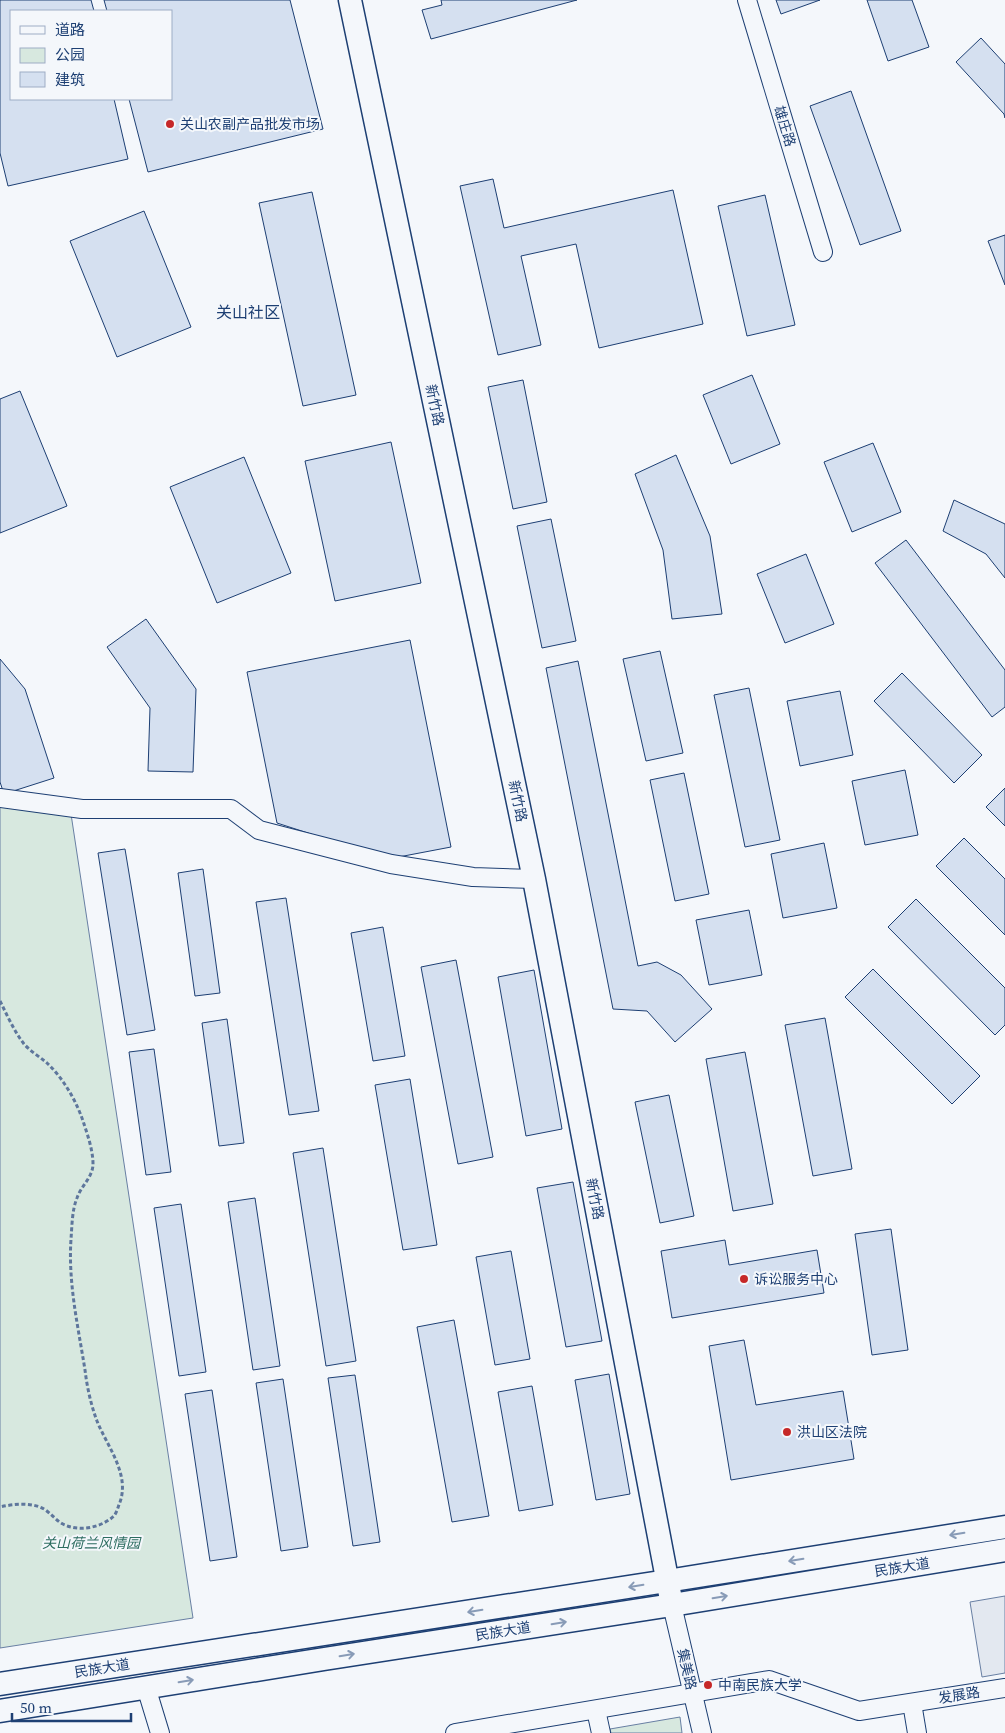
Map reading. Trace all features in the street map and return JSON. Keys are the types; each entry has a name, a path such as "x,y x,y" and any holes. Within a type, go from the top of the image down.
{"main road":[{"name":"新竹路","path":"350,0 534,879 672,1605"},
{"name":"民族大道","path":"0,1684 1005,1527"},
{"name":"民族大道","path":"0,1711 672,1605 1005,1550"}],"street":[{"name":"雄庄路","path":"747,0 823,252"},
{"path":"0,798 82,809 231,809 259,830 391,864 473,877 534,879"},
{"name":"集美路","path":"672,1605 702,1733"},
{"name":"发展路","path":"455,1733 769,1680 859,1711 1005,1688"},
{"path":"146,1687 160,1733"},
{"path":"912,1703 917,1733"},
{"path":"596,1710 600,1733"}],"path":[{"path":"0,1001 24,1044 48,1064 62,1080 75,1101 90,1144 93,1165 87,1182 77,1197 73,1217 71,1285 90,1397 96,1419 119,1469 123,1486 122,1498 116,1513 106,1522 90,1528 76,1528 64,1525 44,1509 28,1505 14,1504 0,1507"}],"green space":[{"name":"关山荷兰风情园","path":"0,807 71,814 193,1618 0,1648"},
{"path":"680,1717 682,1733 611,1733 610,1729"}],"shaded area":[{"path":"1005,1596 1005,1673 982,1677 970,1602"}],"building":[{"path":"0,0 91,0 94,10 10,10 10,100 114,100 128,159 8,186 0,153"},
{"path":"104,0 290,0 323,129 148,172 129,100 172,100 172,10 107,10"},
{"path":"441,0 577,0 431,39 422,10 442,5"},
{"path":"776,0 820,0 781,14"},
{"path":"867,0 912,0 929,47 888,61"},
{"path":"981,38 1005,64 1005,118 1004,114 956,62"},
{"path":"851,91 901,231 860,245 810,106"},
{"path":"493,179 504,228 673,190 703,324 599,348 576,244 521,256 541,345 498,355 460,186"},
{"path":"312,192 356,395 303,406 259,203"},
{"path":"765,195 795,325 747,336 718,206"},
{"path":"144,211 191,327 117,357 70,241"},
{"path":"1005,235 1005,285 988,241"},
{"path":"752,375 780,444 731,464 703,395"},
{"path":"523,380 547,502 513,509 488,387"},
{"path":"20,391 67,506 0,533 0,399"},
{"path":"391,442 421,583 335,601 305,461"},
{"path":"873,443 901,512 852,532 824,462"},
{"path":"676,455 710,536 722,614 672,619 663,550 635,474"},
{"path":"244,457 291,573 217,603 170,487"},
{"path":"954,500 1005,524 1005,578 986,554 943,531"},
{"path":"551,519 576,641 542,648 517,526"},
{"path":"906,540 1005,670 1005,707 992,717 875,563"},
{"path":"806,554 834,624 785,643 757,574"},
{"path":"146,619 196,689 193,772 148,771 150,708 107,647"},
{"path":"410,640 451,847 388,859 277,823 247,672"},
{"path":"660,651 683,753 646,761 623,659"},
{"path":"0,659 25,689 54,778 4,794 0,782"},
{"path":"578,661 638,966 657,962 681,975 712,1009 675,1042 647,1011 613,1009 546,668"},
{"path":"902,673 982,755 954,783 874,701"},
{"path":"749,688 780,840 745,847 714,695"},
{"path":"840,691 853,755 800,766 787,701"},
{"path":"905,770 918,835 865,845 852,781"},
{"path":"684,773 709,894 675,901 650,780"},
{"path":"1005,788 1005,826 986,807"},
{"path":"964,838 1005,879 1005,935 936,866"},
{"path":"824,843 837,908 783,918 771,854"},
{"path":"125,849 155,1030 127,1035 98,853"},
{"path":"203,869 220,993 195,996 178,873"},
{"path":"286,898 319,1111 289,1115 256,902"},
{"path":"916,899 1005,988 1005,1025 995,1035 888,927"},
{"path":"749,910 762,975 709,985 696,920"},
{"path":"383,927 405,1056 373,1061 351,933"},
{"path":"456,960 493,1157 458,1164 421,967"},
{"path":"873,969 980,1076 952,1104 845,997"},
{"path":"534,970 562,1129 526,1136 498,977"},
{"path":"825,1018 852,1169 813,1176 785,1025"},
{"path":"227,1019 244,1143 219,1146 202,1023"},
{"path":"154,1049 171,1172 146,1175 129,1052"},
{"path":"745,1052 773,1204 733,1211 706,1059"},
{"path":"410,1079 437,1245 403,1250 375,1085"},
{"path":"669,1095 694,1216 660,1223 635,1102"},
{"path":"323,1148 356,1361 326,1366 293,1153"},
{"path":"573,1182 602,1341 566,1347 537,1188"},
{"path":"255,1198 280,1366 253,1370 228,1202"},
{"path":"181,1204 206,1372 179,1376 154,1208"},
{"path":"891,1229 908,1350 872,1355 855,1234"},
{"name":"诉讼服务中心","path":"725,1240 729,1265 817,1250 824,1293 672,1318 661,1251"},
{"path":"511,1251 530,1359 495,1365 476,1257"},
{"path":"454,1320 489,1516 452,1522 417,1327"},
{"name":"洪山区法院","path":"744,1340 756,1405 843,1391 854,1459 731,1480 709,1346"},
{"path":"609,1374 630,1494 596,1500 575,1380"},
{"path":"355,1375 380,1542 353,1546 328,1378"},
{"path":"283,1379 308,1547 281,1551 256,1383"},
{"path":"532,1386 553,1505 519,1511 498,1392"},
{"path":"212,1390 237,1557 210,1561 185,1394"}],"place":[{"name":"关山农副产品批发市场","path":"170,124"},
{"name":"诉讼服务中心","path":"744,1279"},
{"name":"洪山区法院","path":"787,1432"},
{"name":"中南民族大学","path":"708,1685"}],"district":[{"name":"关山社区","path":"248,312"}]}
